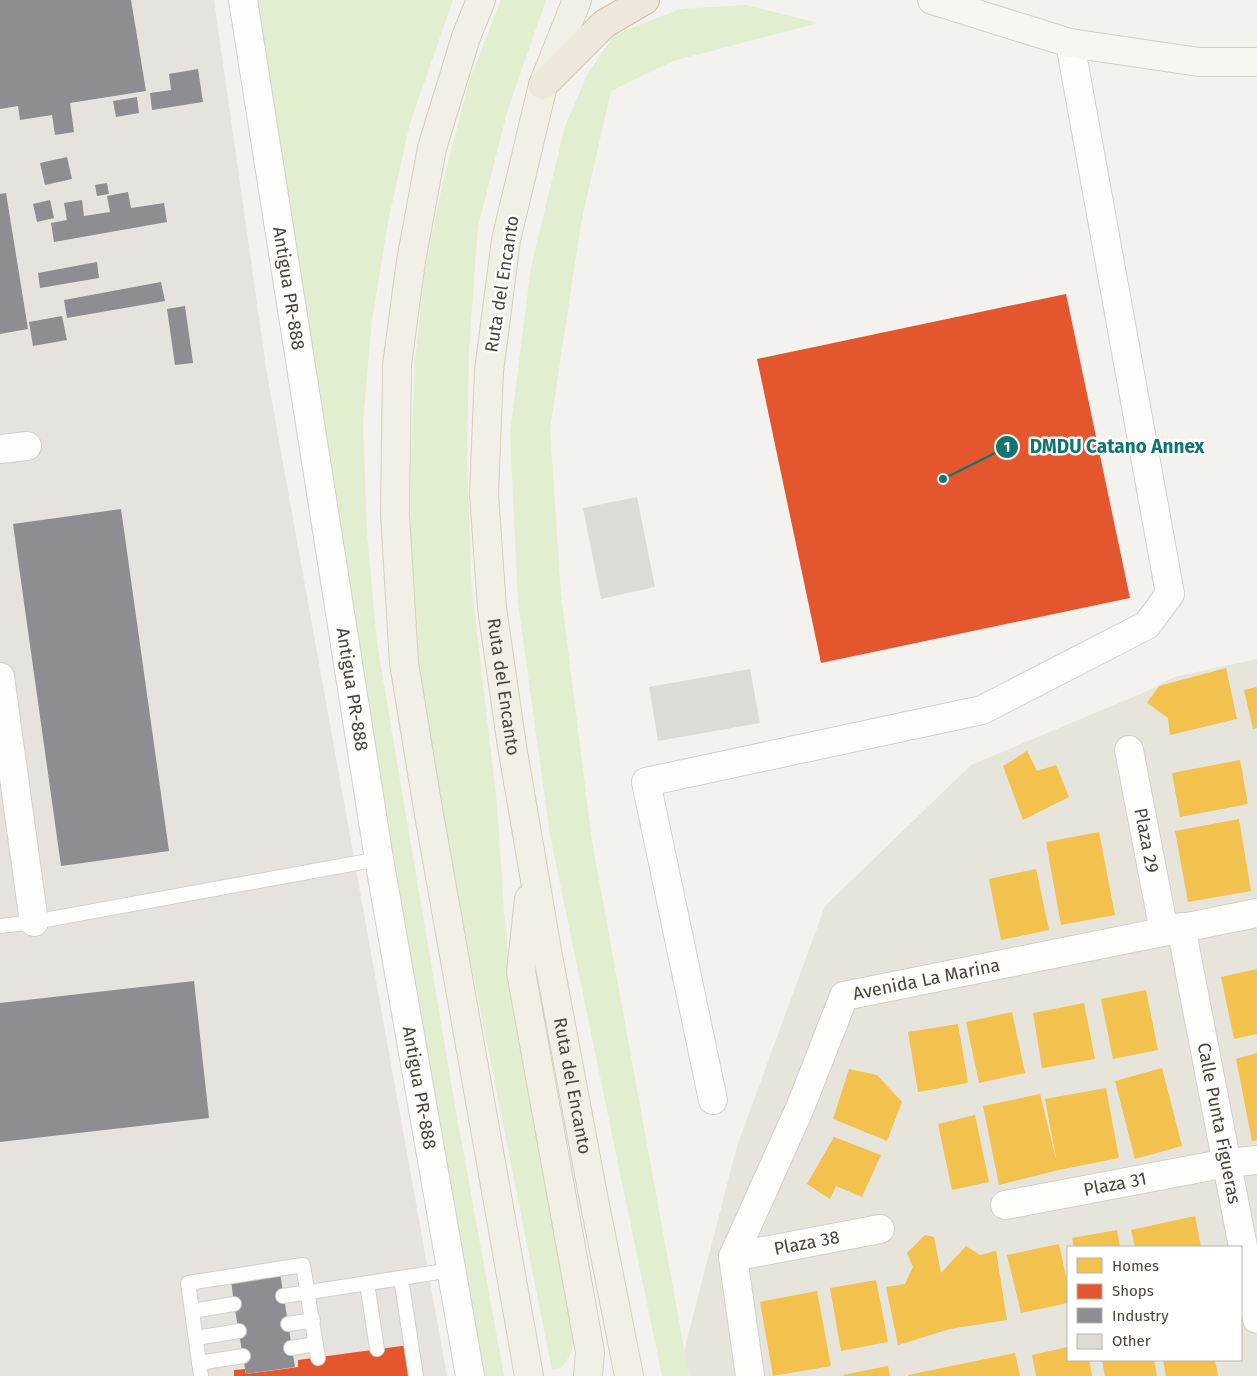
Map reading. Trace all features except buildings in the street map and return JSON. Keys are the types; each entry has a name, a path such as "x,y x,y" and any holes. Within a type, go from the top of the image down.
{"highway":[{"path":"543,85 604,24 645,0"}],"main road":[{"path":"481,0 466,37 432,148 411,261 397,365 395,514 404,663 433,838 529,1376"},
{"name":"Ruta del Encanto","path":"577,0 543,85 506,240 489,371 484,494 492,608 512,746 592,1190 629,1376"},
{"path":"533,868 521,972 590,1352 588,1376"}],"street":[{"name":"Antigua PR-888","path":"243,0 379,859 470,1376"},
{"path":"932,0 1070,43 1199,62 1257,62"},
{"path":"713,1100 646,782 982,710 1146,624 1170,594 1070,43"},
{"path":"0,449 27,446"},
{"path":"0,678 34,922"},
{"name":"Plaza 29","path":"1129,750 1173,929"},
{"name":"Avenida La Marina","path":"733,1257 800,1108 844,996 1257,913"},
{"name":"Calle Punta Figueras","path":"1173,929 1226,1163 1257,1319"},
{"name":"Plaza 31","path":"1005,1205 1226,1163 1257,1160"},
{"name":"Plaza 38","path":"733,1257 880,1229"},
{"path":"733,1257 750,1376"}],"lane":[{"path":"0,926 34,922 379,859"},
{"path":"243,1356 200,1370 188,1283 303,1265 317,1351 291,1348"},
{"path":"283,1296 451,1270"},
{"path":"401,1278 416,1376"},
{"path":"367,1283 378,1349"},
{"path":"192,1310 234,1304"},
{"path":"288,1324 312,1320"},
{"path":"196,1338 238,1331"}],"shaded area":[{"path":"0,0 214,0 267,374 447,1376 0,1376"},
{"path":"1257,659 1257,1376 689,1376 684,1351 737,1146 825,906 971,765 1145,692 1174,677"}],"green space":[{"path":"257,0 453,0 410,123 388,222 372,320 363,421 367,533 377,643 452,1089 504,1376 483,1376 357,650"},
{"path":"501,0 546,0 508,109 478,226 469,349 467,454 471,580 497,804 504,911 513,997 578,1321 571,1354 561,1368 552,1370 442,817 421,684 411,587 411,464 415,360 425,269 443,181 469,82"},
{"path":"746,5 818,23 673,61 611,91 581,223 550,429 561,594 592,841 689,1376 662,1376 550,835 518,603 510,433 531,267 565,126 588,73 614,35 680,9"}],"place":[{"name":"DMDU Catano Annex","path":"943,479"}]}
